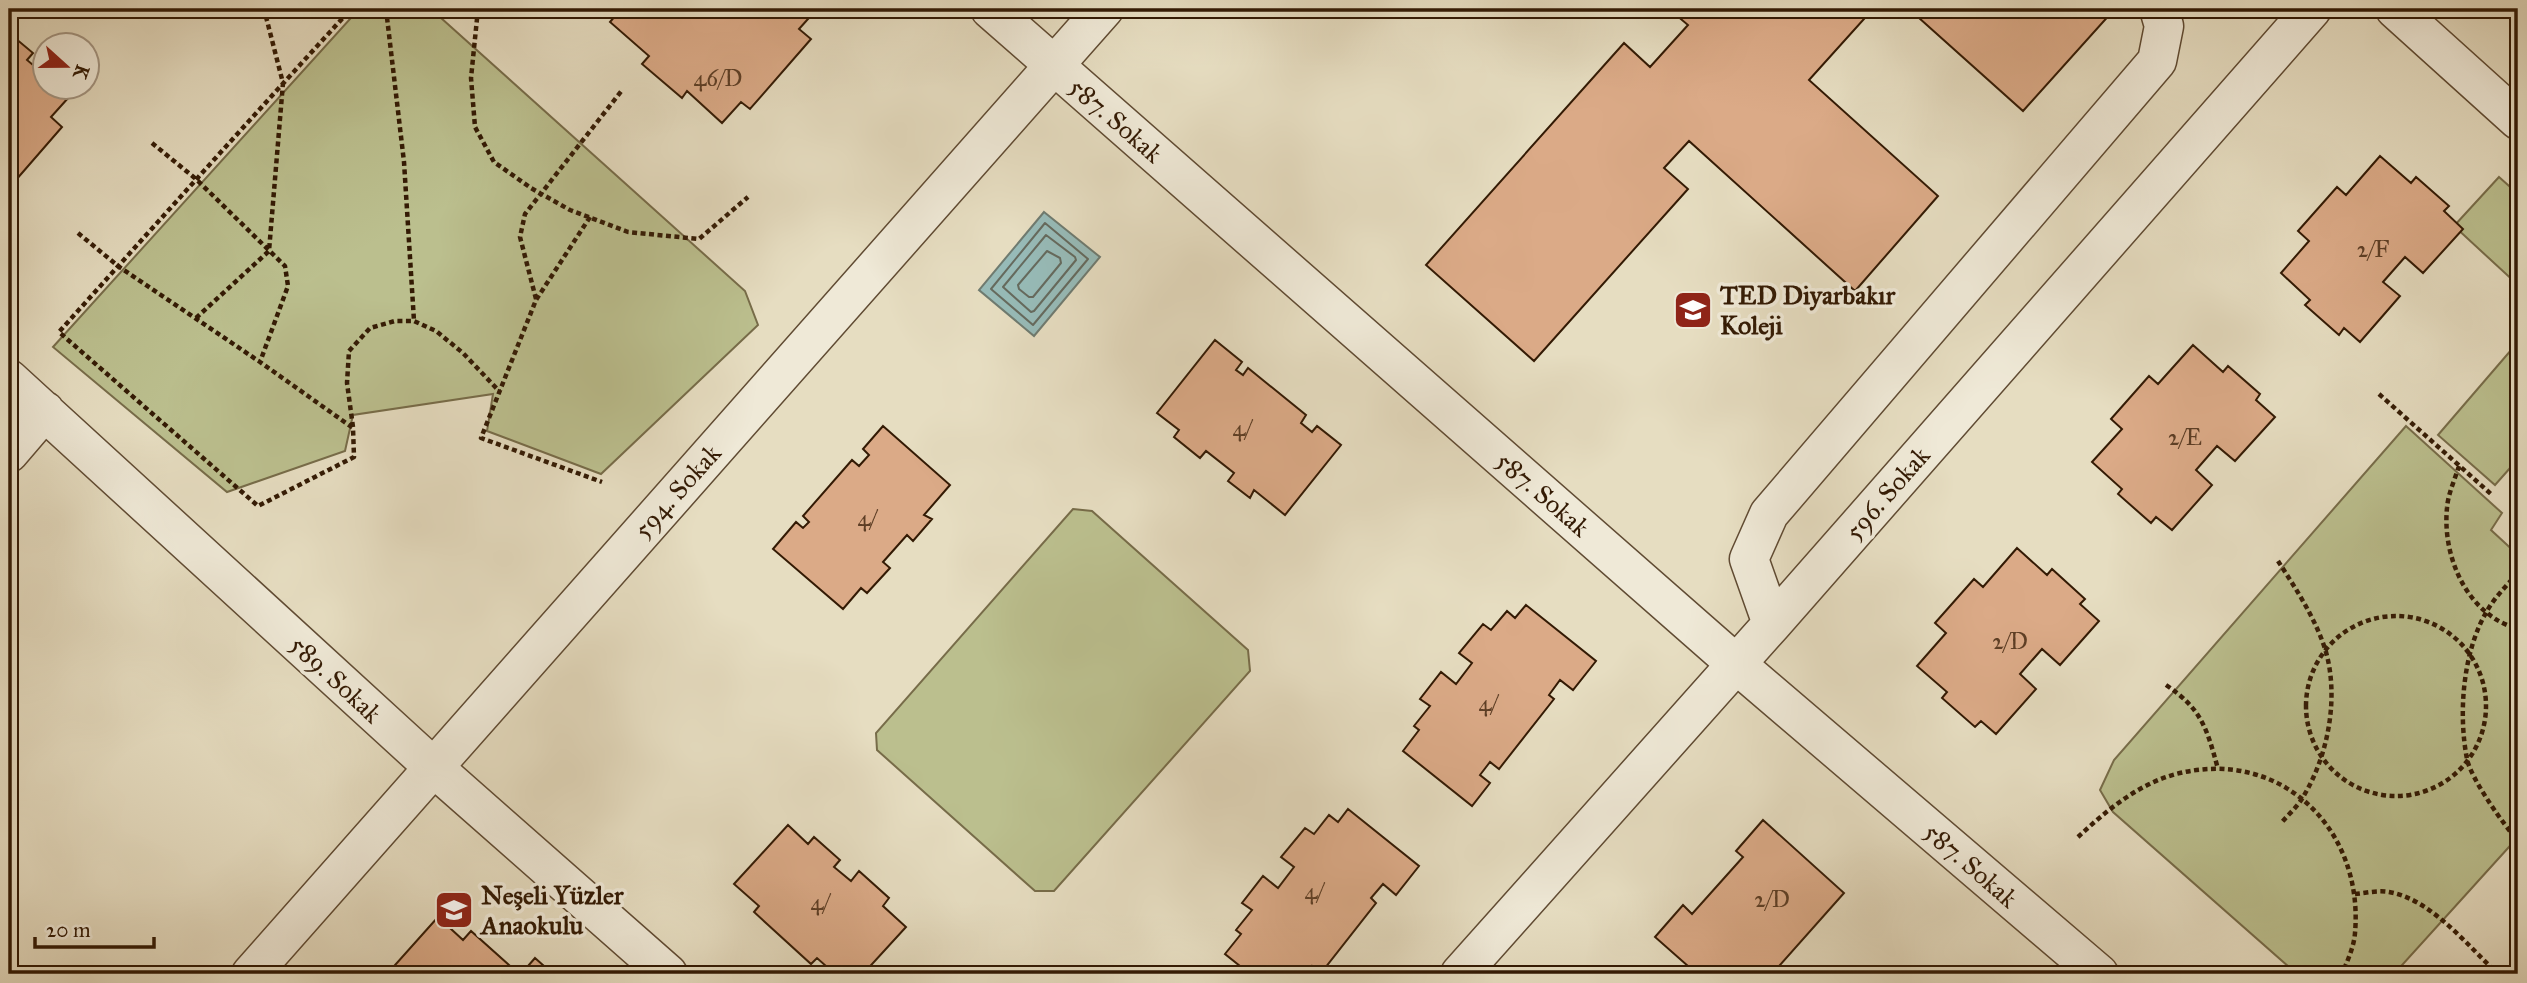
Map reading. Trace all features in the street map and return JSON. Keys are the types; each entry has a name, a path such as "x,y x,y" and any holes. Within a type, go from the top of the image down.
{"street":[{"name":"587. Sokak","path":"990,9 1735,663 2099,974"},
{"name":"594. Sokak","path":"251,974 432,766 1104,9"},
{"path":"1772,624 1749,559 1769,514 2157,61 2164,26 2159,9"},
{"name":"596. Sokak","path":"1460,974 1772,624 2312,9"},
{"path":"2395,9 2518,120"},
{"name":"589. Sokak","path":"9,379 432,766 668,974"},
{"path":"9,453 45,411"}],"path":[{"path":"196,318 269,251 283,83 264,9"},
{"path":"351,9 59,332 258,506 354,457 347,383 349,351 370,328 395,321 414,321 436,331 463,353 500,392"},
{"path":"386,9 404,162 414,321"},
{"path":"478,9 471,78 475,127 494,162 540,193 628,232 699,239 747,197"},
{"path":"536,300 520,237 525,214 623,89"},
{"path":"152,143 196,179 285,266 288,286 260,362"},
{"path":"590,217 536,300 481,438 602,482"},
{"path":"78,233 118,266 353,428"},
{"path":"2379,394 2491,494"},
{"path":"2459,466 2447,506 2447,539 2454,566 2472,598 2493,618 2518,630"},
{"path":"2277,561 2306,605 2326,651 2331,685 2329,724 2322,758 2302,799 2282,822"},
{"path":"2518,573 2486,611 2469,653 2463,705 2467,760 2503,824 2518,841"},
{"path":"2396,616 2426,620 2452,636 2469,653 2484,686 2486,716 2477,745 2461,769 2438,787 2410,796 2381,796 2353,786 2322,758 2314,745 2306,716 2308,686 2319,658 2340,635 2366,621 2396,616"},
{"path":"2166,685 2186,699 2199,715 2209,737 2218,769"},
{"path":"2078,837 2103,813 2146,785 2177,774 2218,769 2255,774 2284,785 2311,805 2336,836 2348,866 2355,894 2355,936 2342,974"},
{"path":"2355,894 2386,891 2412,898 2431,911 2498,974"}],"green space":[{"path":"359,9 431,9 745,291 758,325 601,474 487,431 493,394 353,415 345,451 227,492 53,347"},
{"path":"2499,177 2518,194 2518,285 2454,226"},
{"path":"2518,342 2518,459 2495,485 2438,435"},
{"path":"2406,426 2502,513 2491,530 2518,555 2518,837 2394,974 2297,974 2113,812 2100,790 2114,760"},
{"path":"1073,509 1092,511 1248,650 1250,671 1054,891 1035,891 877,750 876,733"}],"water":[{"path":"1044,212 1100,257 1034,336 979,290"}],"building":[{"path":"621,9 817,9 799,29 811,39 750,109 741,102 722,123 687,91 682,98 642,64 649,56 610,22"},
{"path":"1669,9 1873,9 1809,80 1938,196 1855,291 1689,141 1664,168 1688,189 1534,361 1426,265 1624,43 1650,67 1688,25"},
{"path":"1909,9 2109,9 2112,12 2023,111"},
{"path":"9,33 32,52 27,60 32,64 32,102 64,102 51,117 62,127 9,188"},
{"path":"2380,156 2411,183 2416,177 2449,206 2444,211 2463,229 2423,273 2405,257 2383,282 2400,296 2360,342 2344,328 2339,335 2305,305 2310,300 2281,273 2309,241 2298,231 2337,187 2346,195"},
{"path":"1215,340 1242,362 1236,370 1243,375 1248,368 1306,415 1301,423 1312,432 1317,426 1341,445 1285,515 1254,490 1250,498 1228,481 1234,473 1206,451 1200,458 1174,437 1179,430 1157,413"},
{"path":"2193,345 2223,372 2228,366 2260,394 2256,400 2275,417 2235,461 2217,446 2196,470 2212,485 2172,530 2156,517 2151,523 2118,494 2122,489 2092,462 2122,429 2111,419 2149,376 2158,384"},
{"path":"883,426 950,485 924,515 932,519 913,541 907,535 883,562 890,568 867,593 861,588 843,609 773,549 796,522 803,528 809,522 803,516 852,460 859,466 869,455 863,449"},
{"path":"2017,548 2047,575 2052,569 2085,599 2080,604 2099,621 2060,665 2042,649 2020,674 2036,689 1996,734 1981,721 1975,727 1942,698 1947,692 1917,666 1946,633 1935,623 1974,579 1983,587"},
{"path":"1526,605 1596,661 1573,690 1560,680 1549,695 1554,699 1499,769 1490,762 1480,775 1490,783 1472,806 1403,751 1419,730 1414,726 1430,706 1420,699 1441,672 1456,684 1472,663 1459,653 1483,624 1491,630 1507,611 1515,618"},
{"path":"1348,809 1419,866 1396,895 1383,884 1371,898 1376,903 1321,973 1312,966 1306,974 1250,974 1225,954 1241,934 1236,930 1252,910 1242,903 1263,876 1278,888 1294,867 1281,857 1305,828 1314,834 1329,815 1338,822"},
{"path":"1763,820 1844,893 1772,974 1697,974 1655,937 1683,905 1692,914 1743,857 1736,851"},
{"path":"788,825 808,844 814,837 840,860 834,867 851,881 859,871 889,898 883,906 906,927 863,974 835,974 817,958 811,964 754,912 759,906 734,884"},
{"path":"438,917 463,940 471,931 519,974 387,974"},
{"path":"535,958 553,974 521,974"}],"place":[{"name":"TED Diyarbakır Koleji","path":"1693,310"},
{"name":"Neşeli Yüzler Anaokulu","path":"454,910"}]}
